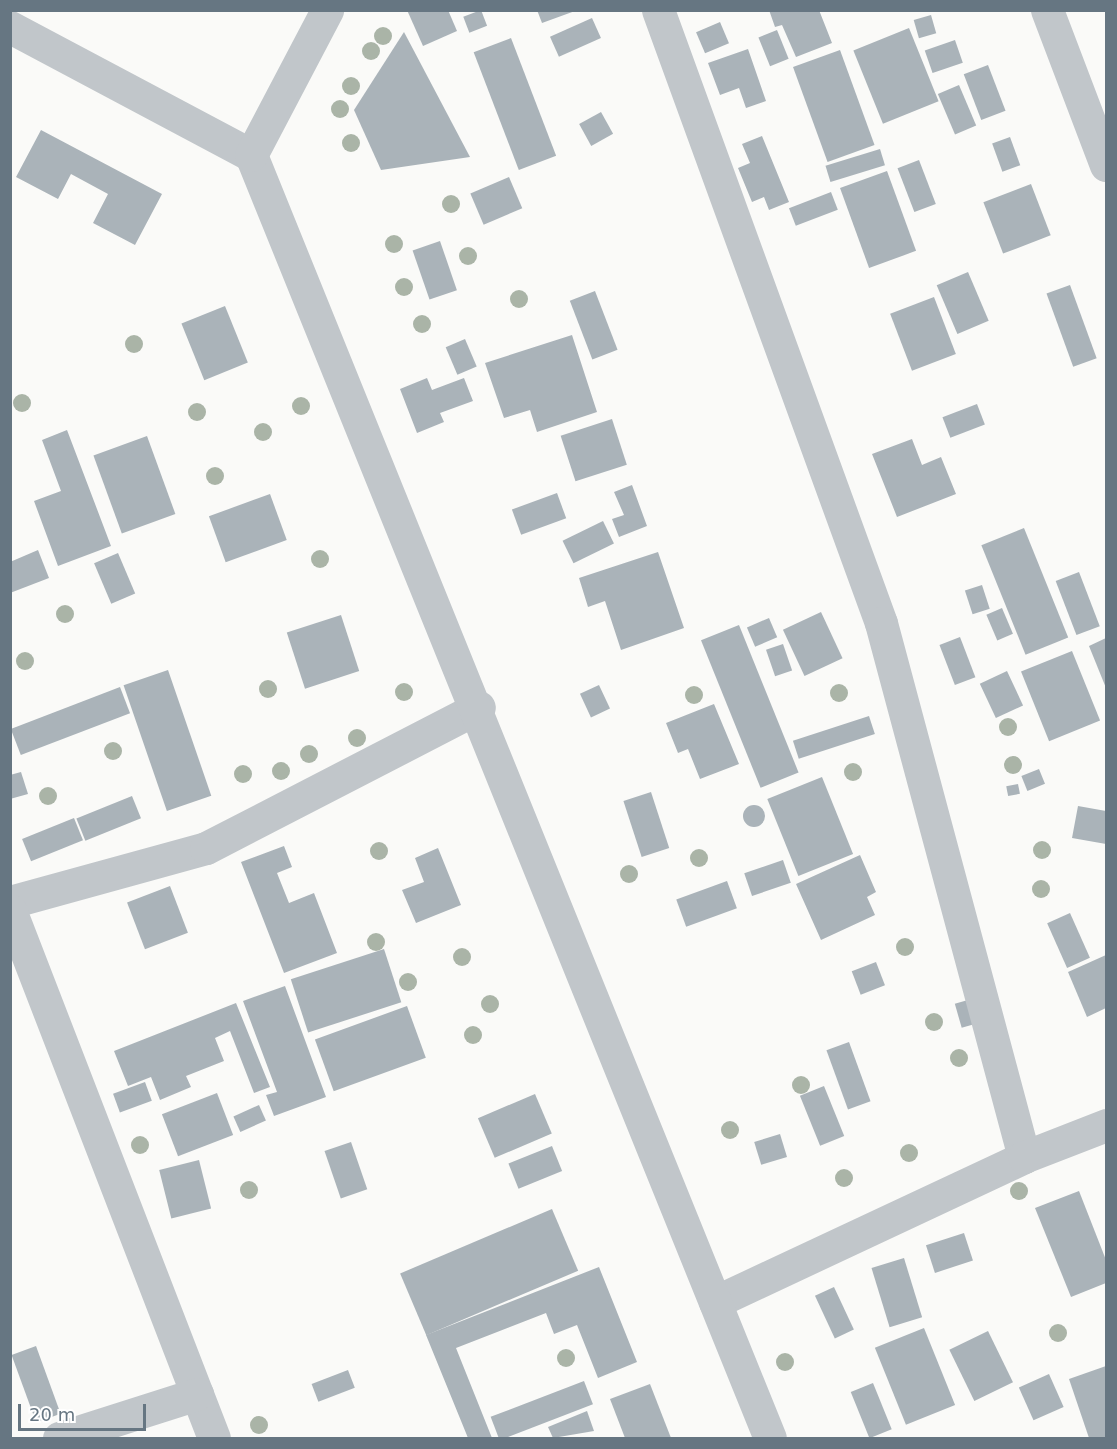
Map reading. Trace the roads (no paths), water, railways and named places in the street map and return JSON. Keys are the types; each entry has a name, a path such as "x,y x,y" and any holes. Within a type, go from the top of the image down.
{"street":[{"path":"252,155 327,10"},
{"path":"658,10 881,623 1024,1157"},
{"path":"1047,10 1107,165"},
{"path":"10,27 252,155 479,707 770,1438"},
{"path":"10,902 206,848 479,707"},
{"path":"10,910 214,1438"},
{"path":"715,1302 1024,1157 1107,1125"},
{"path":"59,1438 197,1394"}]}
